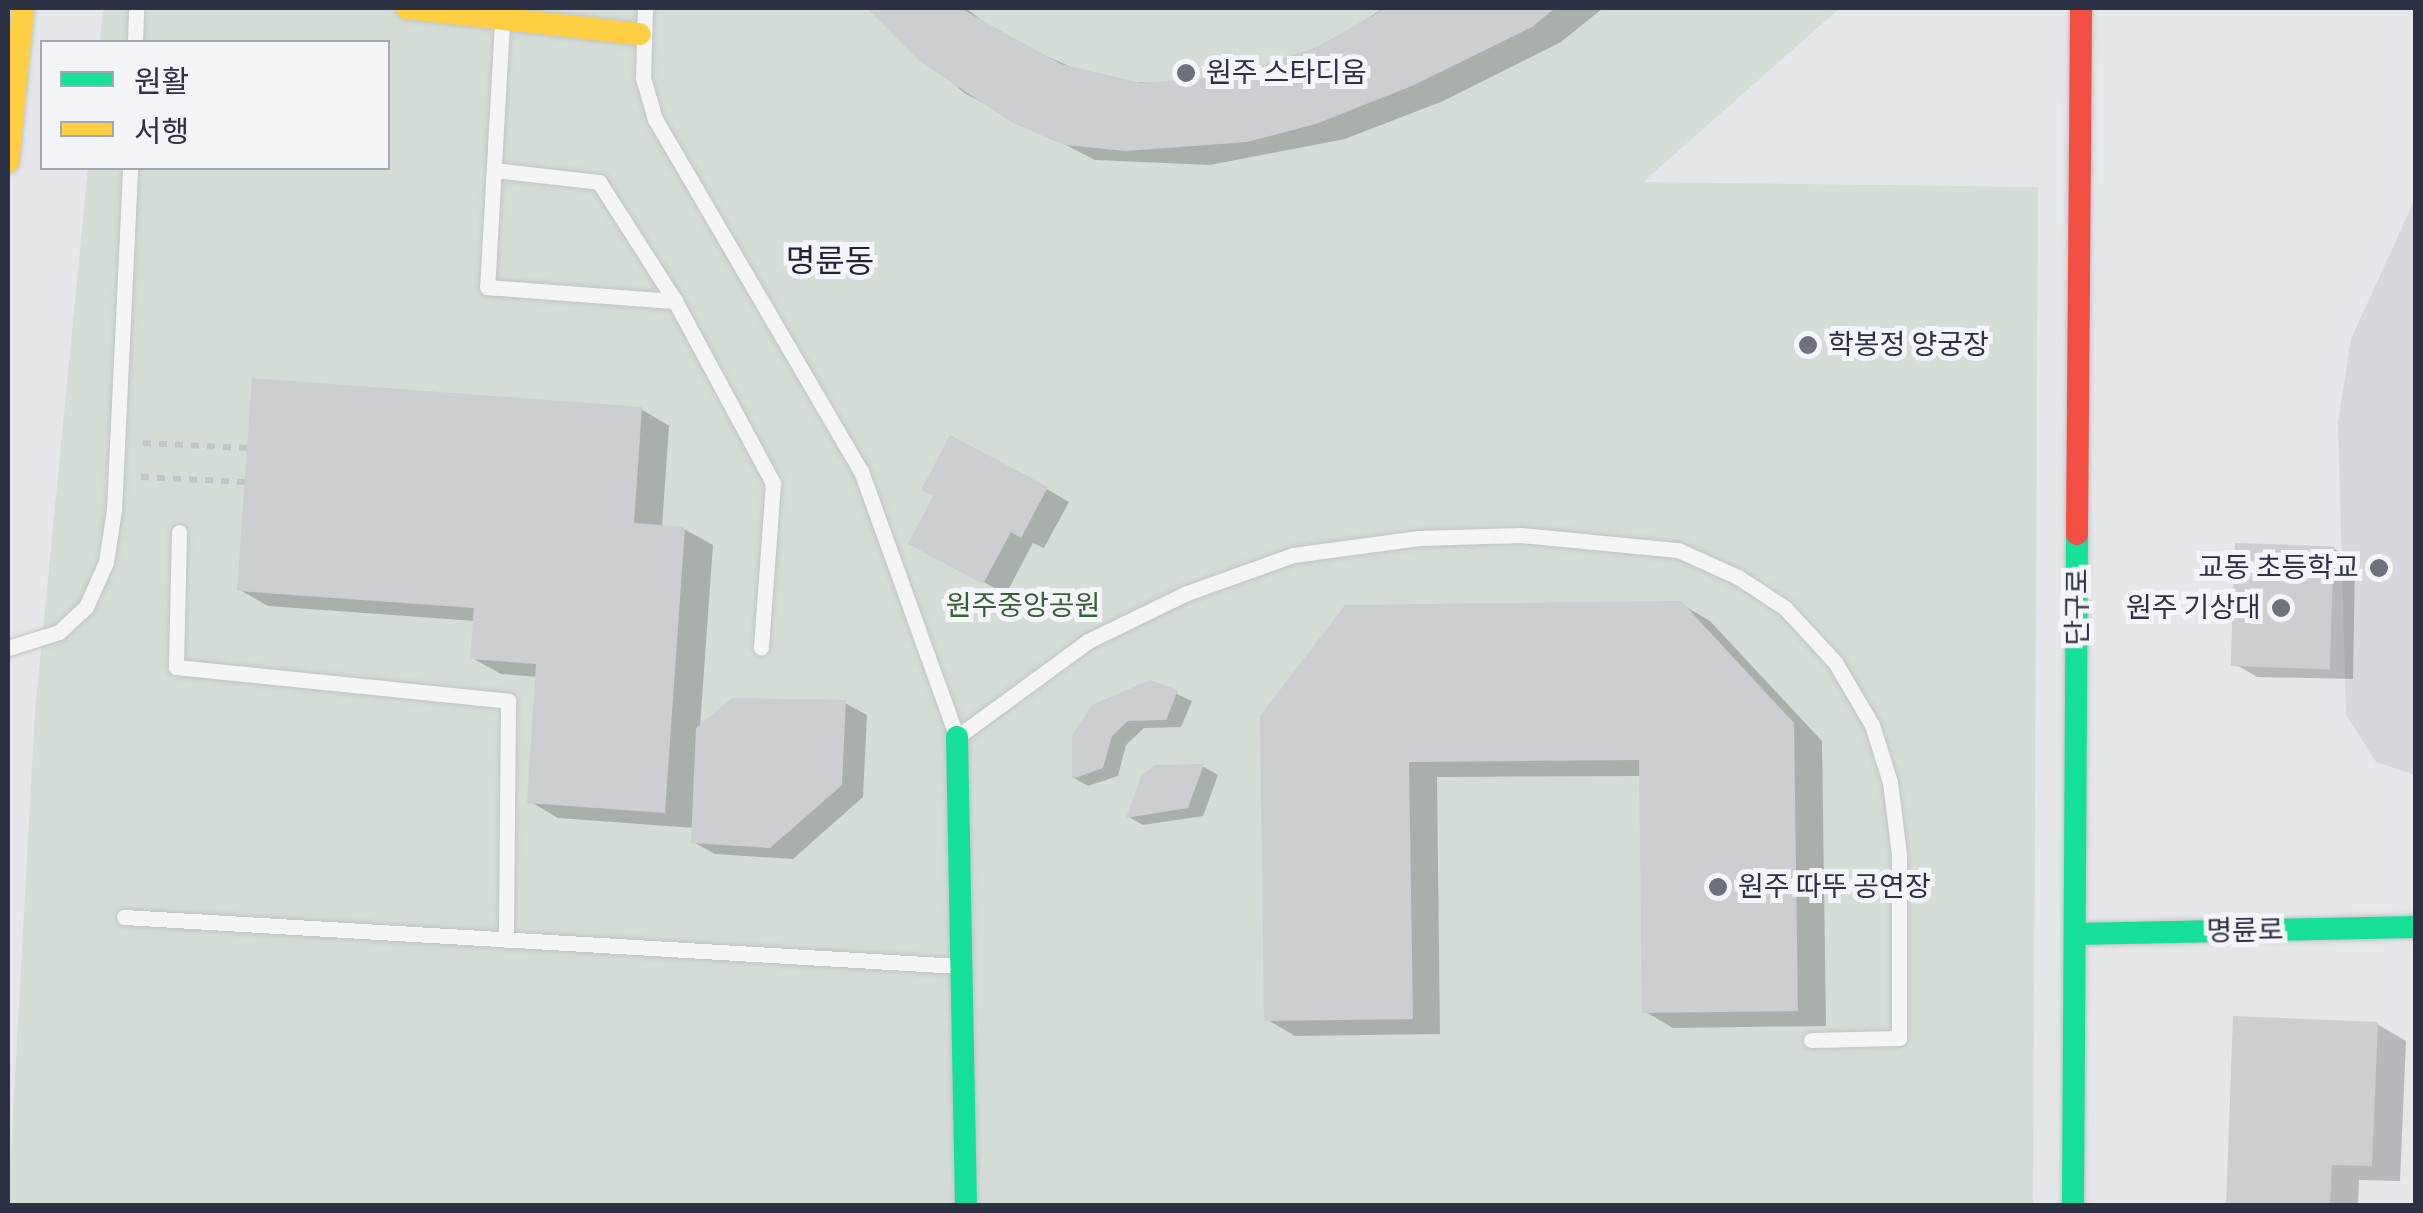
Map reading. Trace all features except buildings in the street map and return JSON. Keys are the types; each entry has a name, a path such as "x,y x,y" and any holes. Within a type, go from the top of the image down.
{"street":[{"path":"8,162 24,8"},
{"path":"407,8 640,34"},
{"name":"단구로","path":"2073,1206 2081,8"},
{"path":"957,738 966,1206"},
{"name":"명륜로","path":"2075,934 2416,927"}],"lane":[{"path":"135,40 136,8"},
{"path":"645,8 640,34 642,78 655,119 861,471 957,738 1088,641 1187,593 1293,555 1419,538 1521,534 1678,550 1738,577 1784,608 1835,662 1872,724 1890,782 1900,854 1899,1038 1810,1040"},
{"path":"502,18 488,286 675,301"},
{"path":"8,648 59,632 86,607 106,562 116,476 130,170"},
{"path":"494,170 598,182 675,301 774,483 761,648"},
{"path":"179,532 176,667 508,701 506,940"},
{"path":"124,917 961,966"}],"path":[{"path":"118,441 247,448"},
{"path":"116,476 244,482"}],"shaded area":[{"name":"교동 초등학교","path":"2415,199 2415,775 2376,762 2346,715 2338,422 2351,339"}],"green space":[{"name":"원주중앙공원","path":"103,8 1840,8 1643,182 2038,187 2033,1205 8,1206 35,712 88,170 390,170 390,40 100,40"}],"traffic: fast":[{"path":"2073,1206 2077,534"},
{"path":"957,737 966,1206"},
{"path":"2075,934 2416,927"}],"traffic: slow":[{"path":"8,162 23,8"},
{"path":"407,8 640,34"}],"traffic: jam":[{"path":"2077,534 2081,8"}],"place":[{"name":"원주 스타디움","path":"1186,73"},
{"name":"학봉정 양궁장","path":"1808,345"},
{"name":"교동 초등학교","path":"2379,568"},
{"name":"원주 기상대","path":"2281,608"},
{"name":"원주 따뚜 공연장","path":"1718,887"}],"district":[{"name":"명륜동","path":"830,262"}]}
